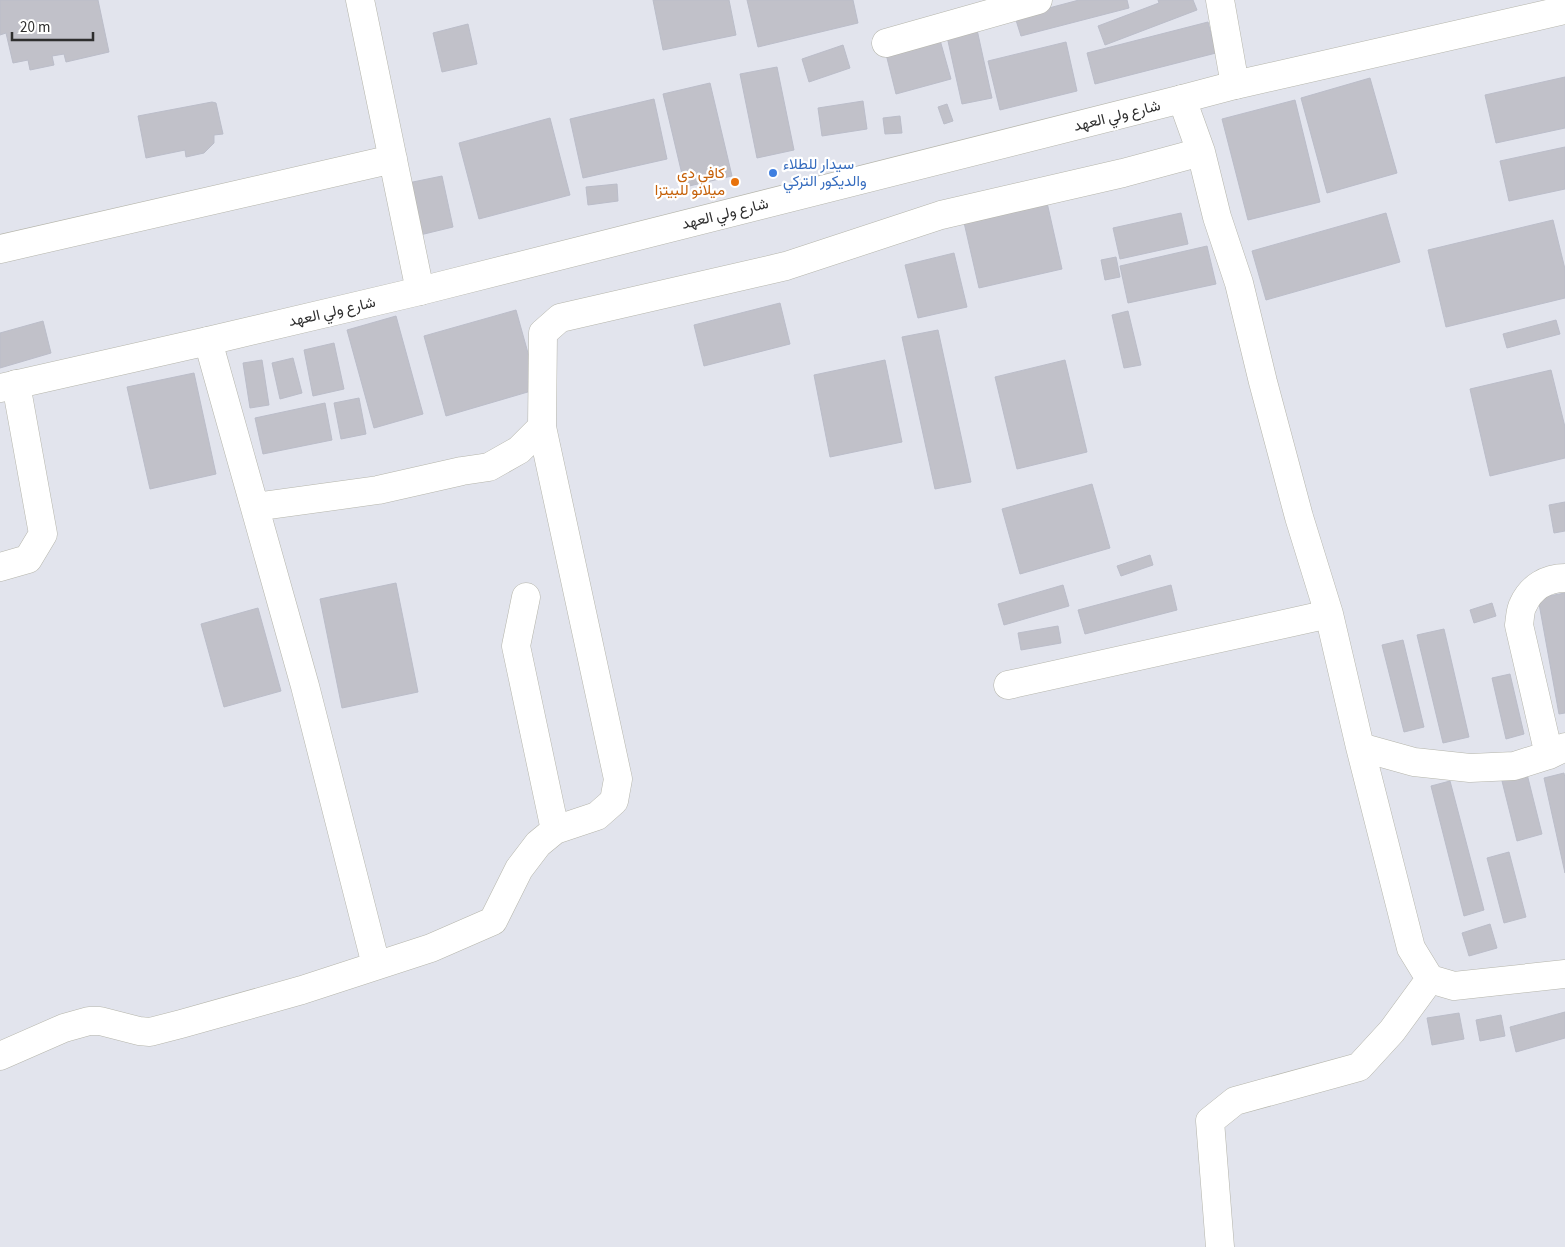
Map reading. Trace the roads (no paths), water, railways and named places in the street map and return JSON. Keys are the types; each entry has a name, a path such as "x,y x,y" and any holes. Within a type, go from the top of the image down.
{"street":[{"path":"360,0 420,291"},
{"path":"886,43 1038,0"},
{"path":"1220,0 1235,85"},
{"name":"شارع ولي العهد","path":"8,386 420,291 1235,85 1565,10"},
{"path":"1182,99 1200,152 1217,217 1239,283 1299,517 1329,614 1360,747 1411,948 1430,979 1454,986 1565,974"},
{"path":"0,1056 64,1028 89,1021 100,1021 150,1032 302,990 431,948 493,921 519,869 538,844 555,830 597,816 614,801 618,779 542,427 543,332 560,318 786,266 941,215 1123,173 1200,152"},
{"path":"0,249 392,159"},
{"path":"208,341 305,686 376,965"},
{"path":"0,567 28,559 43,534 8,386"},
{"path":"255,507 378,490 462,471 489,467 519,450 542,427"},
{"path":"1360,747 1414,762 1470,768 1514,766 1557,751 1519,625 1522,605 1536,587 1553,578 1565,578"},
{"path":"526,597 516,646 555,830"},
{"path":"1008,685 1329,614"},
{"path":"1220,1247 1210,1121 1235,1101 1359,1067 1392,1031 1430,979"}],"place":[{"name":"سيدار للطلاء والديكور التركي","path":"773,173"},
{"name":"كافي دي ميلانو للبيتزا","path":"735,182"}]}
